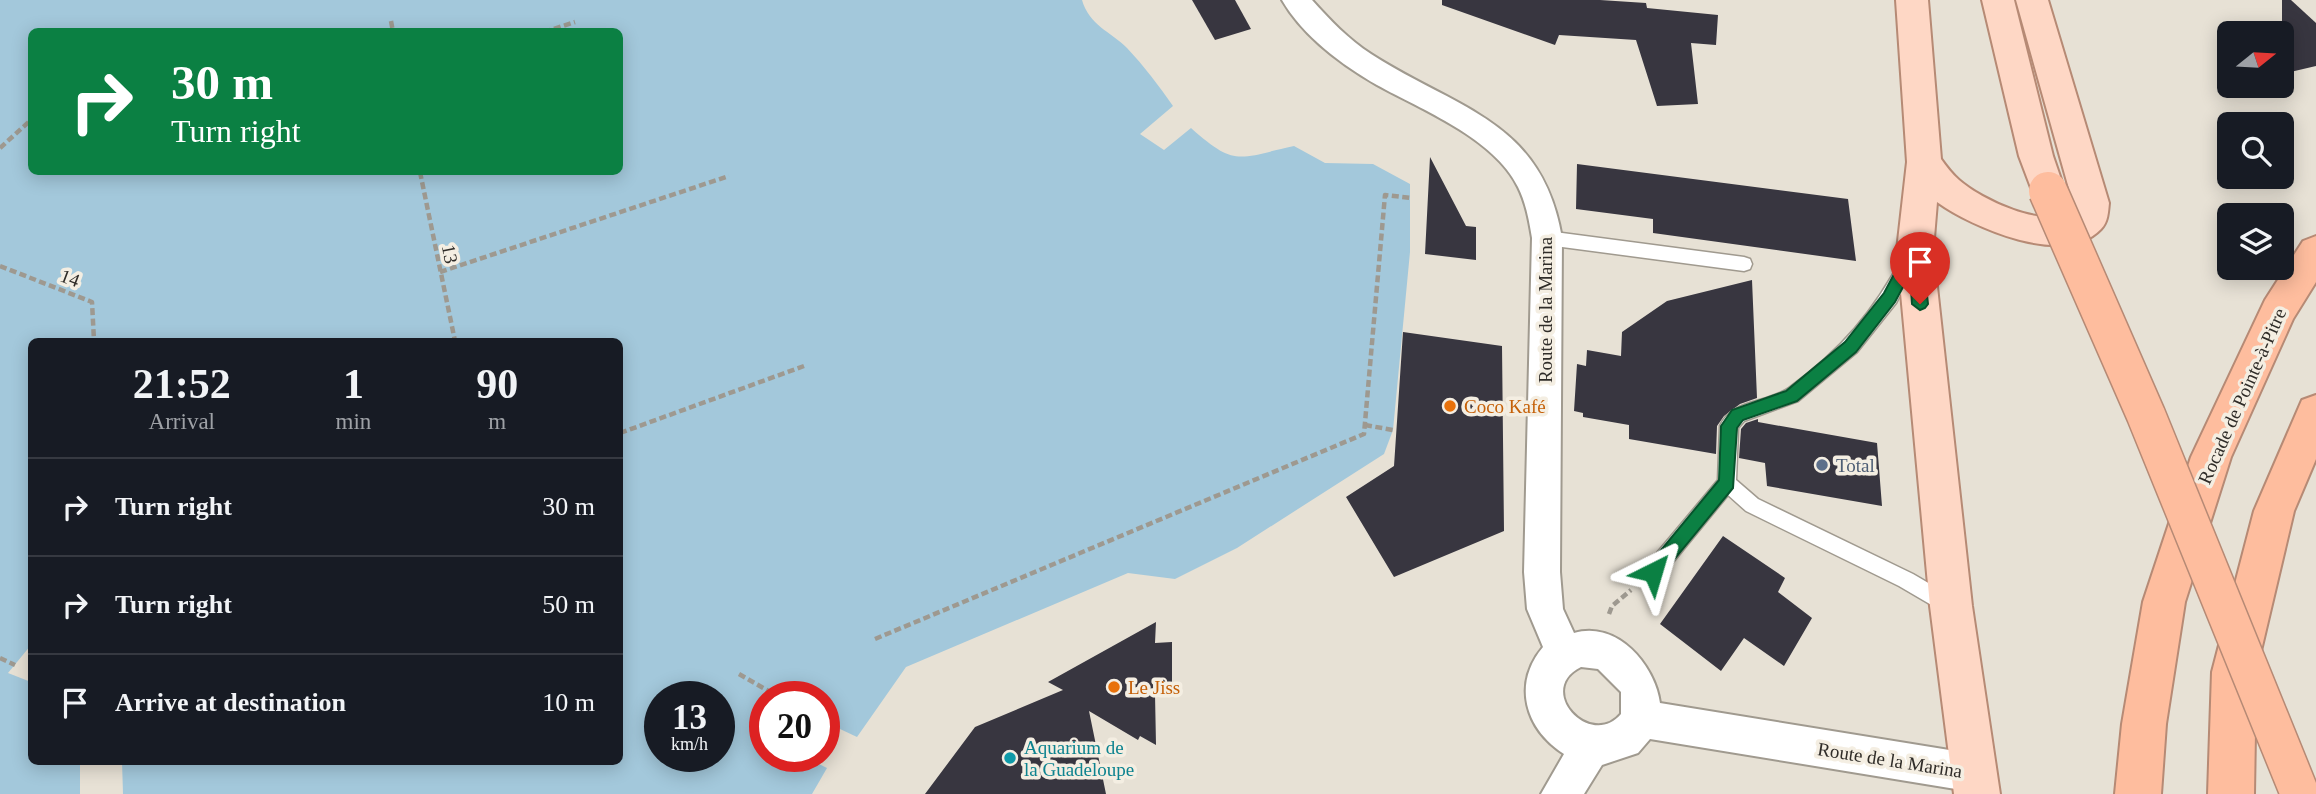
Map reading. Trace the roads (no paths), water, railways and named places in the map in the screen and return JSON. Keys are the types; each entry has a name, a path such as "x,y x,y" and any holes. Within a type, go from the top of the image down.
{"highway":[{"path":"2048,191 2146,415 2300,794"},
{"name":"Rocade de Pointe-à-Pitre","path":"2138,794 2144,724 2164,601 2206,470 2278,311 2316,251"},
{"path":"2231,794 2234,672 2274,511 2316,412"}],"main road":[{"path":"1912,0 1924,162 1915,250 1951,606 1975,784"},
{"path":"1998,0 2036,156 2048,191"},
{"path":"1924,162 1947,191 1979,211 2008,222 2059,232 2082,226 2090,219 2091,203 2032,0"}],"street":[{"name":"Route de la Marina","path":"1296,0 1320,27 1362,62 1463,117 1503,146 1527,177 1541,204 1546,238 1542,572 1545,609 1578,651"},
{"path":"1578,651 1608,654 1622,663 1632,675 1641,697 1641,719 1634,731 1622,741 1608,746 1592,746 1565,733 1554,722 1546,708 1543,682 1547,670 1578,651"},
{"name":"Route de la Marina","path":"1641,719 1975,784"},
{"path":"1561,794 1592,746"}],"lane":[{"path":"1546,238 1744,264"},
{"path":"1653,572 1727,483 1729,426 1738,415 1791,396 1851,347 1890,298 1915,250"},
{"path":"1727,483 1752,505 1906,580 1951,606"}],"water":[{"path":"0,0 1082,0 1090,16 1127,48 1173,106 1140,134 1164,150 1191,128 1206,141 1229,154 1249,156 1294,146 1325,163 1373,164 1410,184 1410,252 1393,430 1384,454 1237,548 1175,579 1128,573 906,667 857,737 840,729 840,681 749,681 749,772 825,772 812,794 0,794"}],"place":[{"name":"Coco Kafé","path":"1450,406"},
{"name":"Total","path":"1822,465"},
{"name":"Le Jiss","path":"1114,687"},
{"name":"Aquarium de la Guadeloupe","path":"1010,758"}]}
